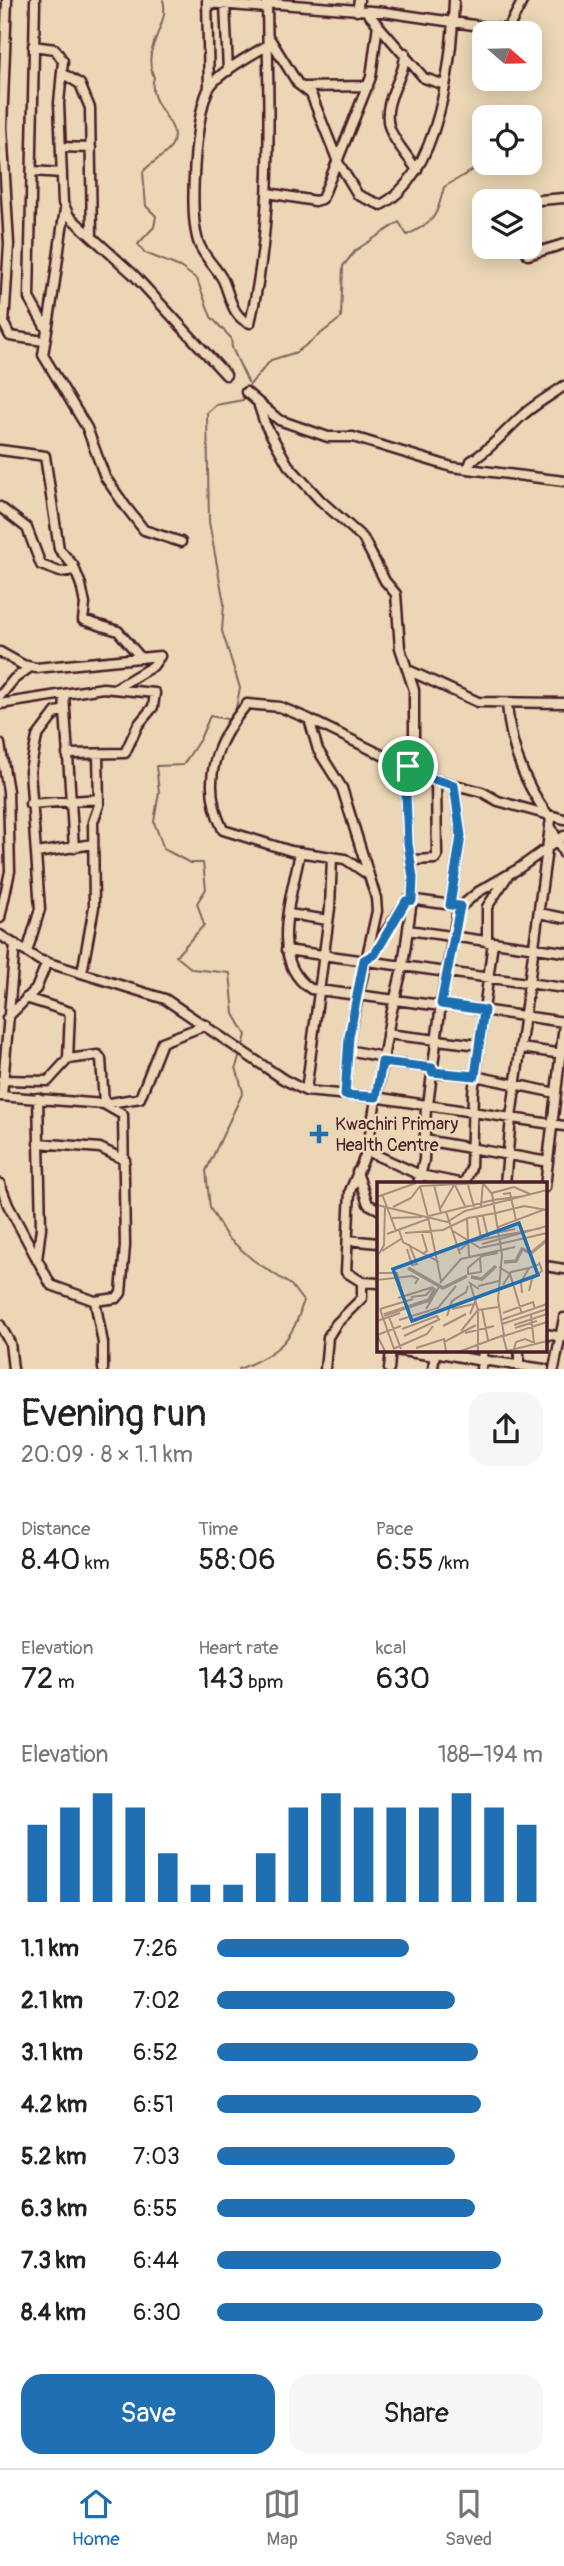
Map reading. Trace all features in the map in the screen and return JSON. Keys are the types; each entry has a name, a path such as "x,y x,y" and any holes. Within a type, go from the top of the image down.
{"street":[{"path":"7,0 3,27 1,127 6,331 10,336 44,341"},
{"path":"35,0 29,298 47,330"},
{"path":"359,0 361,11 378,24 424,78 445,85"},
{"path":"268,40 298,84 311,93 338,162 358,195 376,204 384,204 417,170 435,129 445,85 454,21 454,0"},
{"path":"267,4 268,193 264,252 250,323 235,311 222,277 200,246 195,228 198,134 201,112 209,88 207,2 225,5 267,4 312,3 507,28 523,0"},
{"path":"225,5 228,71"},
{"path":"268,193 315,201 322,199 357,105 368,86 378,24"},
{"path":"209,88 268,40"},
{"path":"33,46 59,53 63,61 61,147 65,209 55,273 56,289 43,355 87,428 91,445 111,487 144,530 181,542"},
{"path":"405,53 404,68 385,116 388,126 417,170"},
{"path":"62,73 80,84 88,102 92,237"},
{"path":"304,88 368,86"},
{"path":"61,147 90,148"},
{"path":"32,171 62,173"},
{"path":"542,200 564,198"},
{"path":"65,209 68,216 167,309 226,375"},
{"path":"542,251 564,244"},
{"path":"468,469 471,461 481,456 495,439 543,398 564,386"},
{"path":"246,392 259,406 279,420 328,437 353,438 441,465 564,481"},
{"path":"259,406 265,425 288,465 303,483 368,544 385,581 398,598 400,648 410,671 414,690 414,741 405,770 412,860 412,900 403,965 387,1034 367,1151 349,1191 346,1272 362,1282 377,1283"},
{"path":"0,450 44,456 59,549 75,570 84,597 83,620 120,633 141,658"},
{"path":"0,507 27,528 41,565 60,572 75,570"},
{"path":"0,652 29,668"},
{"path":"0,696 14,679 29,668 160,656 153,666 116,688"},
{"path":"410,671 472,701 507,704 564,703"},
{"path":"0,704 116,688 155,693 157,698 149,714 138,725 127,751 67,754"},
{"path":"64,695 74,848"},
{"path":"367,874 345,859 300,852 223,830 214,804 210,775 230,725 247,704 281,707 436,780 564,819"},
{"path":"505,1182 511,1118 550,824 548,814 529,786 511,742 507,704"},
{"path":"27,952 40,909 29,778 37,737 56,712 65,710"},
{"path":"309,719 315,744 342,788 378,904 357,995 348,1050 345,1095"},
{"path":"0,744 8,791 10,871 0,918"},
{"path":"82,973 94,907 93,822 99,799 98,754"},
{"path":"412,860 435,859 437,856 436,780"},
{"path":"450,905 461,836 454,785"},
{"path":"30,804 99,799"},
{"path":"550,824 560,838 564,854"},
{"path":"366,960 386,937 406,901 460,906 560,838"},
{"path":"37,853 93,844"},
{"path":"300,852 289,914 286,950 292,969 302,982 317,989 564,1023 546,1182"},
{"path":"306,1091 317,989 328,920 332,857"},
{"path":"465,1182 471,1168 475,1076 488,978 490,942 487,907 510,874"},
{"path":"419,1179 441,1005 460,906"},
{"path":"539,913 564,918"},
{"path":"289,914 328,920"},
{"path":"408,930 564,952"},
{"path":"0,935 47,962 158,996 306,1091 376,1097 564,1126"},
{"path":"15,944 2,1040 1,1096 104,1104 142,1096 162,1042 206,1025"},
{"path":"286,950 564,988"},
{"path":"7,1018 41,982 47,962"},
{"path":"26,998 70,1012 68,1059"},
{"path":"387,1034 479,1045"},
{"path":"521,1048 562,1054"},
{"path":"348,1050 383,1060 556,1093"},
{"path":"2,1080 48,1081 68,1059 94,1054 101,1059 104,1104"},
{"path":"37,1260 41,1228 38,1098"},
{"path":"0,1184 8,1205 54,1288 95,1301 117,1298 121,1293 125,1268 123,1115 104,1104"},
{"path":"425,1140 548,1162"},
{"path":"38,1143 100,1148 125,1160"},
{"path":"367,1151 419,1179 446,1182"},
{"path":"357,1172 368,1204 377,1208"},
{"path":"348,1240 377,1243"},
{"path":"546,1266 564,1269"},
{"path":"325,1369 328,1337 336,1324 362,1298 362,1282"},
{"path":"95,1301 103,1343 103,1369"},
{"path":"554,1369 564,1318"},
{"path":"0,1325 10,1343 13,1369"},
{"path":"519,1352 519,1365"},
{"path":"433,1369 435,1353 482,1363 544,1369"}],"waterway":[{"path":"163,0 163,18 153,46 151,66 155,98 173,130 174,138 169,150 143,172 146,206 156,216 154,227 138,244 145,253 180,267 197,279 211,317 231,338 232,348 248,382"},
{"path":"247,388 271,360 297,352 341,318 343,266 356,250 399,222 407,235 424,226 434,217 444,187 472,171"},
{"path":"235,713 240,688 222,631 224,603 209,522 207,413 216,405 243,400 244,397"},
{"path":"232,720 210,716 200,739 183,765 156,766 159,792 154,822 164,849 190,863 203,863 206,889 197,903 204,925 176,956 192,969 230,973 234,1014 246,1035 242,1049"},
{"path":"239,1369 263,1358 282,1344 294,1326 303,1301 291,1285 253,1260 227,1237 210,1208 206,1171 243,1092 236,1067 240,1054"}],"place":[{"name":"Kwachiri Primary Health Centre","path":"319,1134"}],"route":[{"path":"408,766 429,778 454,785 461,836 450,905 460,906 441,1004 484,1010 475,1076 432,1072 432,1068 382,1062 376,1097 345,1095 349,1037 364,960 375,954 406,901 412,900 413,878 408,843 408,787 405,770 408,766"}]}
